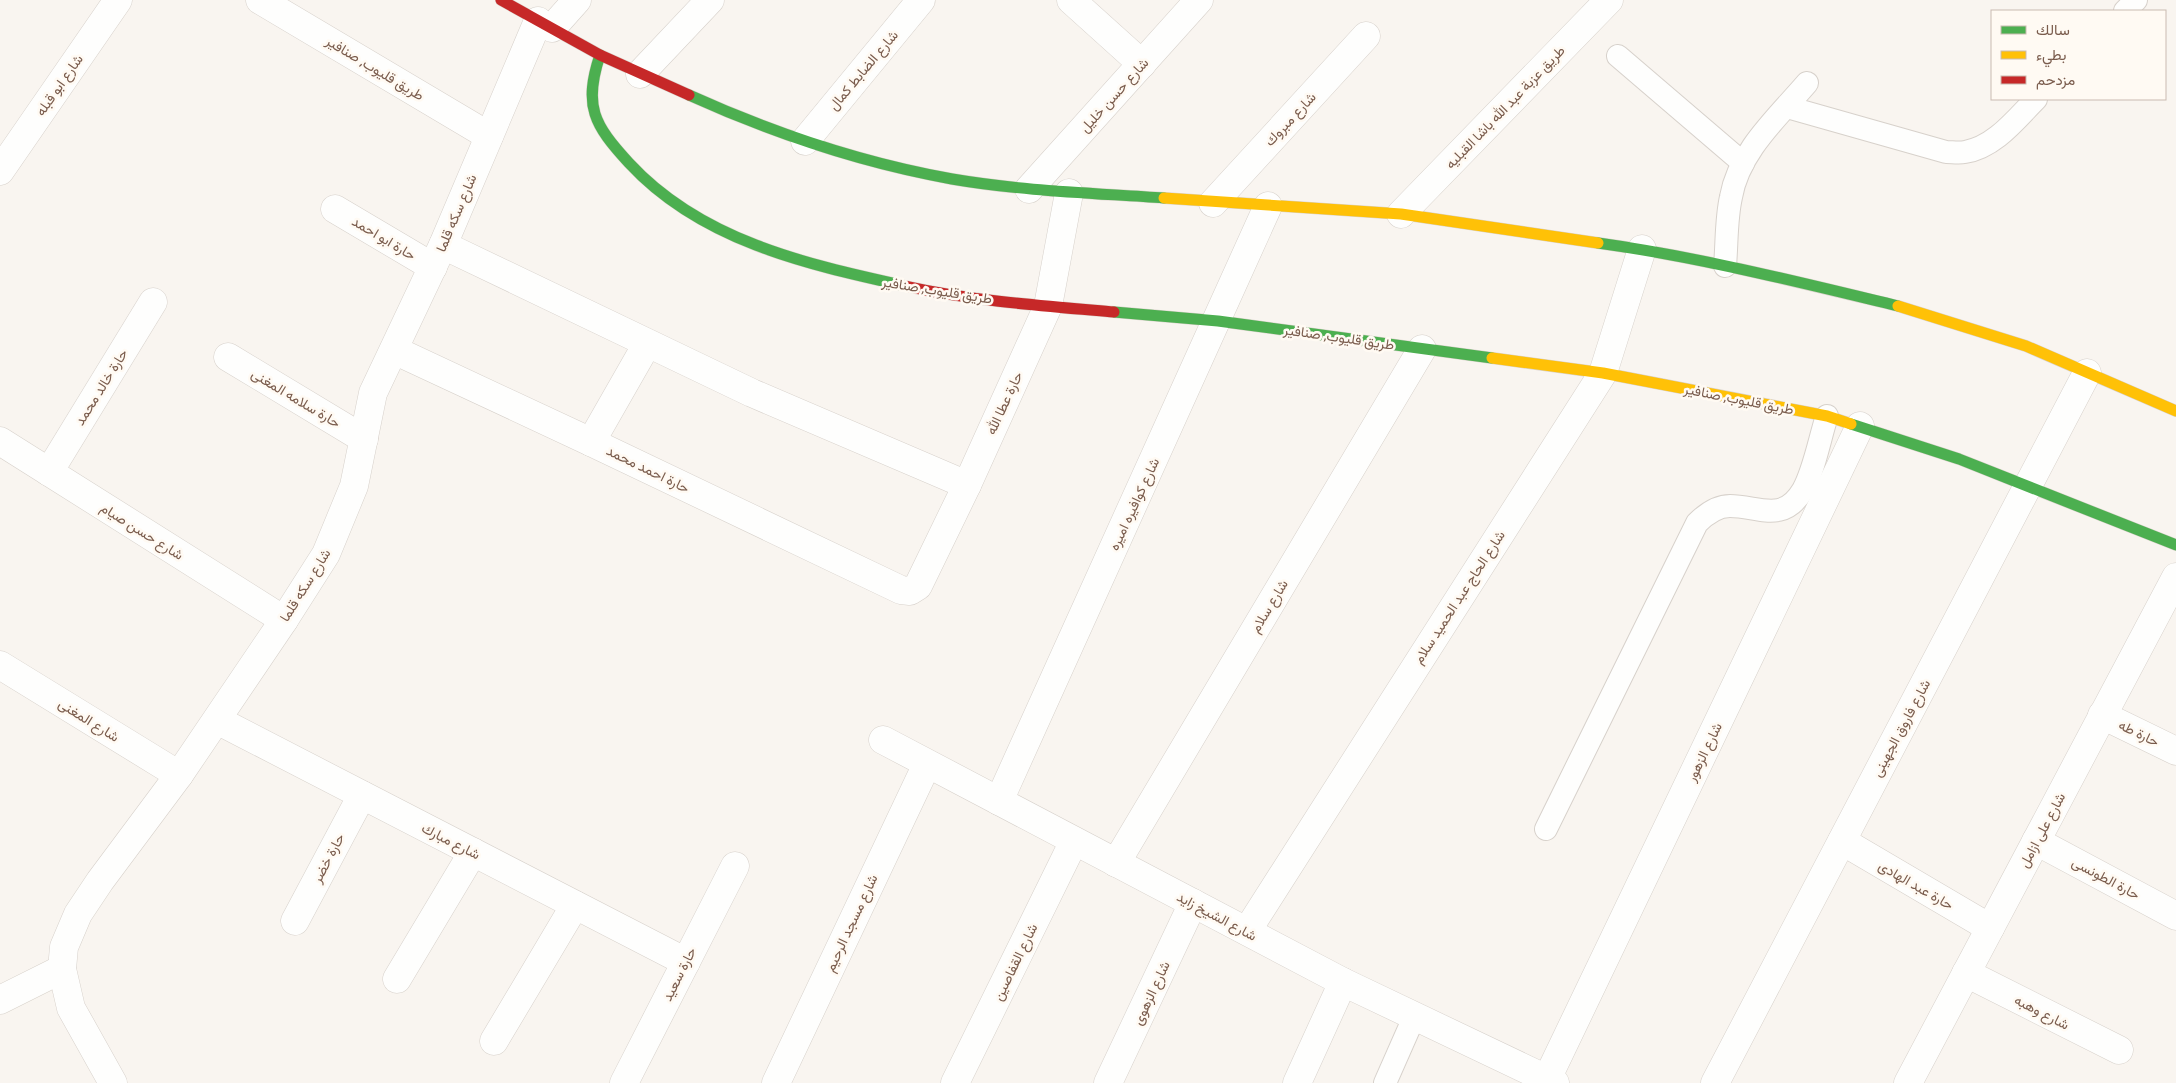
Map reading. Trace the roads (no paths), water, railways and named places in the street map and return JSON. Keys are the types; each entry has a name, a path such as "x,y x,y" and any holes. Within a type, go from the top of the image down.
{"street":[{"name":"شارع ابو قبله","path":"0,171 118,0"},
{"name":"طريق قليوب, صنافير","path":"260,0 489,136"},
{"path":"501,0 600,55 721,110 805,140 878,163 953,179 1029,189 1401,214 1642,249 1779,277 1908,309 2026,346 2176,411"},
{"name":"شارع سكه قلما","path":"112,1083 71,1008 62,969 64,947 78,914 217,720 326,554 354,486 373,393 438,256 489,136 545,24 577,0"},
{"path":"640,74 710,0"},
{"name":"شارع الضابط كمال","path":"805,140 921,0"},
{"path":"1071,0 1142,64"},
{"name":"شارع حسن خليل","path":"1029,189 1199,0"},
{"name":"طريق عزبة عبد الله باشا القبليه","path":"1401,214 1609,0"},
{"name":"شارع مبروك","path":"1213,202 1366,36"},
{"name":"طريق قليوب, صنافير","path":"600,55 593,76 591,97 596,119 607,139 648,182 682,208 726,234 783,254 847,273 927,291 1048,306 1218,321 1603,373 1827,416 1959,459 2176,545"},
{"name":"حارة عطا الله","path":"901,590 910,591 918,586 967,485 1048,306 1069,193"},
{"name":"شارع كوافيره اميره","path":"999,801 1218,321 1268,206"},
{"name":"حارة ابو احمد","path":"335,209 438,256 647,344 752,393 967,485"},
{"name":"شارع الحاج عبد الحميد سلام","path":"1246,931 1603,373 1642,249"},
{"name":"حارة خالد محمد","path":"48,472 153,302"},
{"path":"591,442 647,344"},
{"name":"شارع سلام","path":"1116,863 1422,349"},
{"name":"حارة احمد محمد","path":"394,350 901,590"},
{"name":"حارة سلامه المغنى","path":"228,357 364,439"},
{"name":"شارع فاروق الجهينى","path":"1715,1083 2086,373"},
{"name":"شارع الزهور","path":"1551,1081 1860,426"},
{"name":"شارع حسن صيام","path":"0,441 284,620"},
{"name":"شارع على ازامل","path":"1908,1083 2176,577"},
{"name":"شارع المغنى","path":"0,665 179,775"},
{"name":"حارة طه","path":"2102,715 2176,751"},
{"name":"شارع مبارك","path":"217,720 686,962"},
{"name":"شارع الشيخ زايد","path":"883,740 1343,982 1551,1081"},
{"name":"شارع مسجد الرحيم","path":"776,1083 927,764"},
{"name":"حارة خضر","path":"295,921 362,795"},
{"name":"شارع القفاصين","path":"955,1083 1074,841"},
{"name":"حارة عبد الهادى","path":"1842,841 1990,928"},
{"name":"حارة الطونسى","path":"2036,841 2176,916"},
{"path":"397,979 473,852"},
{"name":"حارة سعيد","path":"624,1083 735,866"},
{"name":"شارع الزهوى","path":"1108,1083 1193,903"},
{"path":"494,1041 575,905"},
{"path":"0,1000 62,969"},
{"name":"شارع وهبه","path":"1966,973 2119,1050"},
{"path":"1297,1083 1343,982"}],"lane":[{"path":"2126,10 2136,0"},
{"path":"1618,56 1742,163"},
{"path":"1725,266 1730,197 1742,163 1752,148 1807,83"},
{"path":"1787,107 1946,152 1965,152 1982,147 1998,136 2035,100"},
{"path":"1546,828 1697,523 1717,508 1730,506 1768,512 1781,509 1793,501 1803,490 1827,416"},
{"path":"1384,1083 1414,1016"}]}
